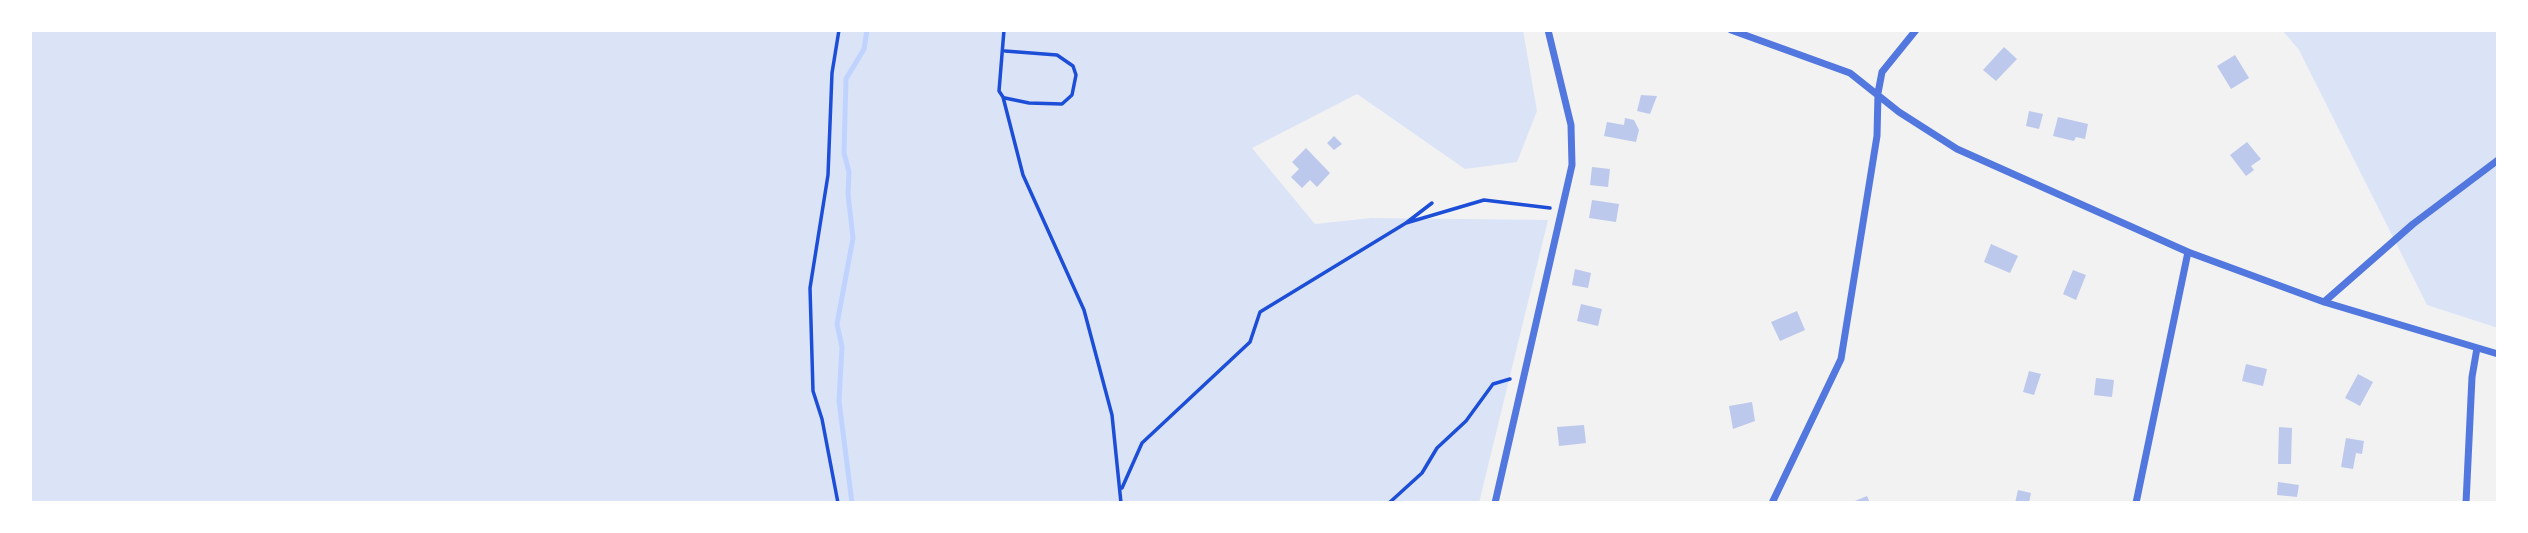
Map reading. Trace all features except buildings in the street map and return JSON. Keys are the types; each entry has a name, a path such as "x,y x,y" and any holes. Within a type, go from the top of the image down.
{"street":[{"path":"1495,503 1572,165 1572,134 1565,93 1548,30"},
{"path":"1731,30 1850,73 1899,112 1957,149 2188,252 2324,302 2498,354"},
{"path":"1772,503 1841,359 1846,342 1877,136 1878,93 1882,72 1916,30"},
{"path":"2324,302 2413,224 2498,160"},
{"path":"2136,503 2188,252"},
{"path":"2466,503 2472,377 2477,348"}],"path":[{"path":"838,503 822,419 813,391 810,288 828,175 832,73 839,30"},
{"path":"1004,30 999,91 1003,97 1023,175 1084,310 1112,415 1121,503"},
{"path":"1003,97 1010,101 1062,104 1072,96 1076,86 1073,66 1057,55 1004,51"},
{"path":"1406,223 1484,200 1563,209"},
{"path":"1121,489 1142,443 1250,342 1260,312 1406,223 1432,203"},
{"path":"1390,503 1422,473 1437,448 1466,421 1493,384 1526,375"}],"shaded area":[{"path":"30,30 1523,30 1537,111 1517,162 1465,169 1357,94 1252,148 1315,224 1371,218 1548,220 1479,503 30,503"},
{"path":"2282,30 2498,30 2498,328 2427,305 2299,50"}],"waterway":[{"path":"852,503 839,401 842,347 837,324 853,238 848,194 849,172 844,153 846,79 864,49 867,30"}]}
